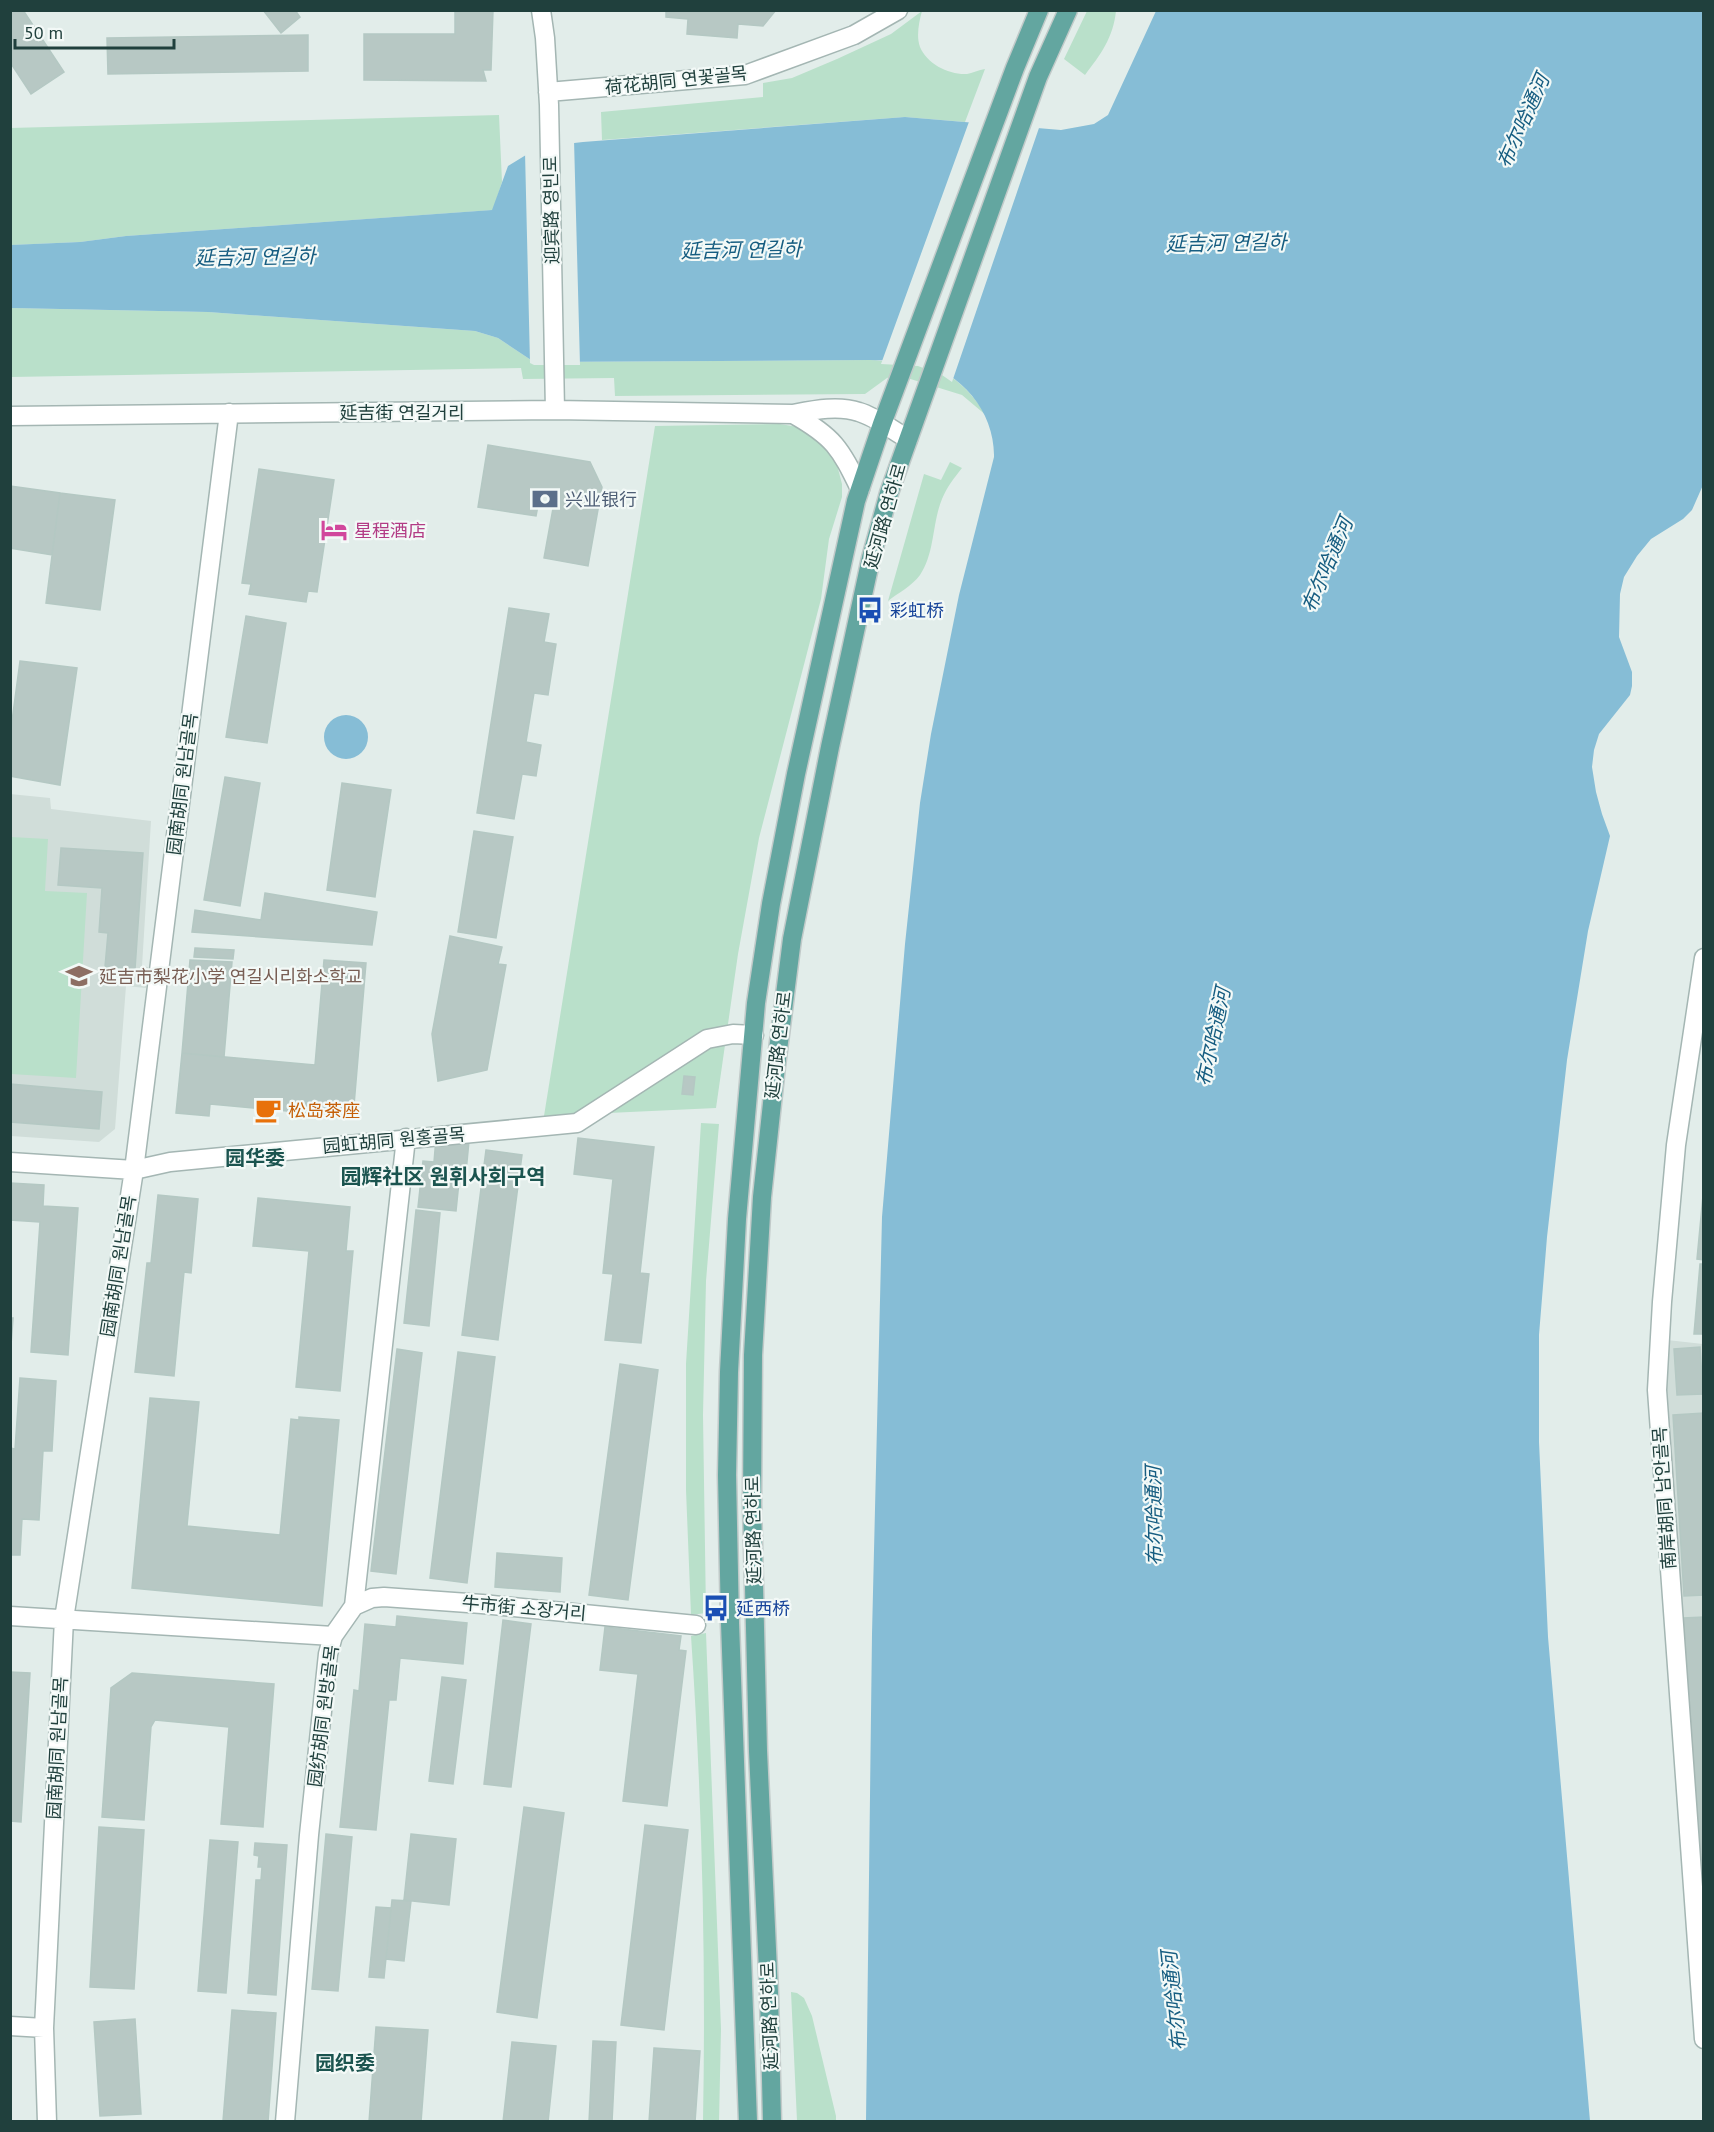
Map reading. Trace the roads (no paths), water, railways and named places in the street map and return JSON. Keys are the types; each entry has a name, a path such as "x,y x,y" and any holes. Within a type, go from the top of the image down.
{"main road":[{"name":"延河路 연하로","path":"748,2121 730,1623 727,1475 729,1372 737,1219 756,1003 771,904 796,774 838,578 860,489 1015,68 1039,10"},
{"name":"延河路 연하로","path":"772,2121 754,1622 752,1438 753,1355 762,1197 784,998 800,896 830,747 872,558 889,493 1038,77 1068,10"}],"street":[{"name":"迎宾路 영빈로","path":"541,10 548,92 555,402"},
{"name":"荷花胡同 연꽃골목","path":"548,92 745,75 854,35 898,10"},
{"name":"延吉街 연길거리","path":"10,416 229,413 555,402 793,414 816,409 856,411 885,417 908,439"},
{"name":"园南胡同 원남골목","path":"46,2121 44,2028 64,1619 134,1170 229,413"},
{"name":"延吉街 연길거리","path":"793,414 818,428 838,446 860,489"},
{"name":"南岸胡同 남안골목","path":"1704,958 1677,1145 1662,1302 1657,1390 1698,1906 1704,2039"},
{"name":"园虹胡同 원홍골목","path":"10,1162 134,1170 170,1162 577,1123 707,1039 733,1034 754,1035"},
{"name":"园纺胡同 원방골목","path":"285,2121 310,1824 328,1654 333,1635 354,1606 406,1138"},
{"name":"牛市街 소장거리","path":"354,1606 372,1598 384,1597 696,1625"},
{"path":"10,1617 333,1635"},
{"path":"10,2026 44,2028"}],"water":[{"path":"1156,11 1703,11 1703,485 1692,510 1683,519 1651,539 1637,556 1624,577 1620,594 1619,637 1632,672 1632,686 1630,695 1599,734 1594,750 1592,767 1596,792 1610,836 1588,931 1567,1060 1547,1237 1539,1335 1539,1442 1548,1637 1590,2121 866,2121 872,1634 882,1217 905,944 920,803 931,734 959,595 994,457 989,425 973,397 948,375 933,368 906,361 534,362 498,338 475,331 208,312 11,308 10,245 80,242 126,236 492,210 508,166 539,147 905,117 1061,130 1094,124 1108,115"},
{"path":"346,715 362,721 368,737 362,753 346,759 330,753 324,737 330,721"}],"place":[{"name":"兴业银行","path":"545,499"},
{"name":"星程酒店","path":"334,530"},
{"name":"彩虹桥","path":"870,610"},
{"name":"延吉市梨花小学 연길시리화소학교","path":"79,976"},
{"name":"松岛茶座","path":"268,1110"},
{"name":"延西桥","path":"716,1608"}],"district":[{"name":"园华委","path":"255,1158"},
{"name":"园辉社区 원휘사회구역","path":"443,1176"},
{"name":"园织委","path":"345,2063"}],"water label":[{"name":"布尔哈通河","path":"1523,121"},
{"name":"延吉河 연길하","path":"1226,243"},
{"name":"延吉河 연길하","path":"741,250"},
{"name":"延吉河 연길하","path":"255,257"},
{"name":"布尔哈通河","path":"1327,565"},
{"name":"布尔哈通河","path":"1213,1037"},
{"name":"布尔哈通河","path":"1154,1516"},
{"name":"布尔哈通河","path":"1174,2001"}]}
